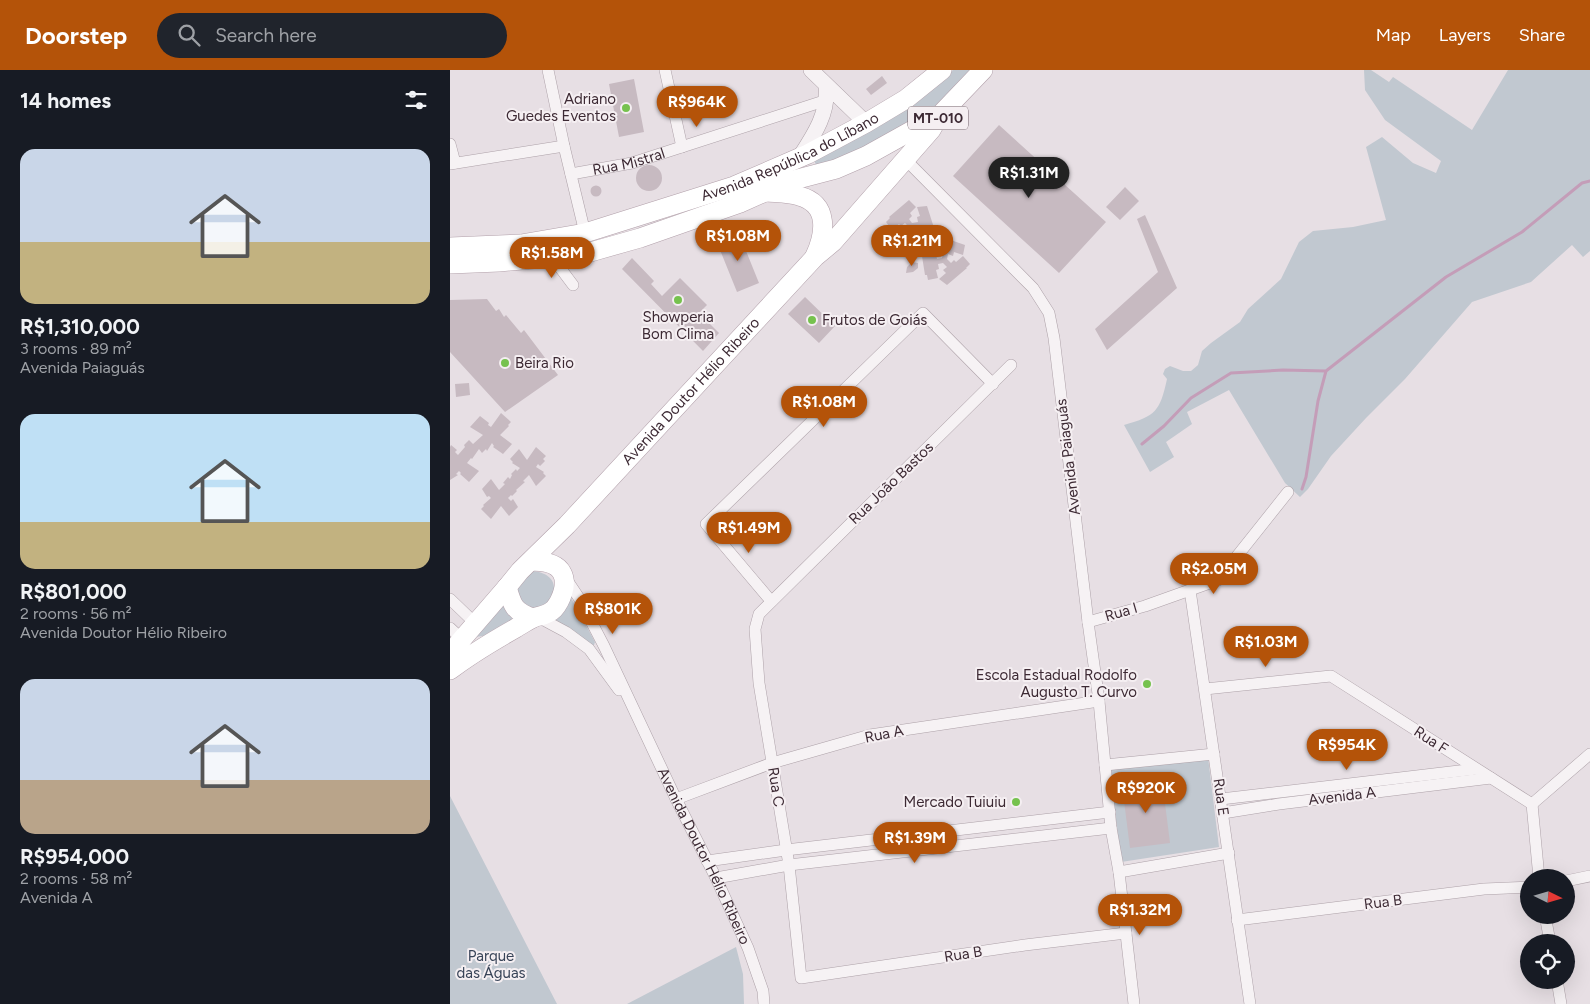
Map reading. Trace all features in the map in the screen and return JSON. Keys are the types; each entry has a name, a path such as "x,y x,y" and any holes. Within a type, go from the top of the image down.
{"main road":[{"name":"Avenida República do Líbano","path":"450,247 521,244 586,233 734,186 799,158 866,123 906,99 942,70"},
{"name":"MT-010","path":"815,257 833,242 930,130 939,116 983,70"},
{"name":"Avenida República do Líbano","path":"450,264 580,255 640,238 725,209 790,181 836,168 866,156 939,116"},
{"path":"766,192 797,195 814,204 822,220 823,234 815,257"},
{"name":"Avenida Doutor Hélio Ribeiro","path":"454,640 476,624 515,576 567,526 815,257"},
{"name":"Avenida Doutor Hélio Ribeiro","path":"450,670 484,646 535,618 549,613 555,608 565,583 560,547 567,526"},
{"path":"531,561 546,563 562,572"},
{"path":"507,588 516,609 523,615 535,618"}],"street":[{"path":"548,70 564,146 586,233"},
{"path":"665,70 682,147"},
{"path":"811,70 827,93 866,123"},
{"path":"799,158 824,114 827,93"},
{"name":"Rua Mistral","path":"571,174 632,163 682,147 827,93"},
{"path":"450,144 453,163 564,146"},
{"name":"Avenida Paiaguás","path":"901,164 1033,288 1049,312 1054,338 1099,701 1111,828 1119,872 1134,1004"},
{"path":"552,257 573,285"},
{"path":"771,601 706,524 923,313 992,384"},
{"name":"Rua João Bastos","path":"771,601 1011,365"},
{"name":"Rua I","path":"1088,622 1145,606 1218,580 1288,492"},
{"name":"Avenida Doutor Hélio Ribeiro","path":"562,572 574,589 600,638 676,799 716,878 748,948 763,991 764,1004"},
{"name":"Rua E","path":"1190,590 1250,1004"},
{"path":"450,599 476,624"},
{"name":"Rua C","path":"771,601 759,614 755,629 759,683 789,865 801,978"},
{"name":"Avenida Doutor Hélio Ribeiro","path":"535,618 566,632 589,649 634,712"},
{"path":"454,640 484,646"},
{"name":"Rua F","path":"1205,689 1331,676 1532,804"},
{"name":"Rua A","path":"676,799 772,763 870,735 1099,701"},
{"path":"1105,766 1214,754"},
{"path":"1538,869 1532,804 1590,754"},
{"name":"Avenida A","path":"1221,799 1476,769"},
{"name":"Avenida A","path":"1223,812 1280,807 1491,778"},
{"path":"707,861 1110,812"},
{"path":"716,878 789,865 1111,828"},
{"path":"1119,872 1229,853"},
{"path":"1575,879 1590,876"},
{"name":"Rua B","path":"1237,920 1484,889 1520,887"},
{"name":"Rua B","path":"801,978 1025,945 1126,933"},
{"path":"1558,989 1561,1004"}],"green space":[{"path":"953,70 972,70 941,104 910,126 817,168 812,154 910,103"},
{"path":"1364,70 1371,70 1389,82 1393,77 1472,130 1508,70 1590,70 1590,251 1583,257 1572,245 1531,282 1472,302 1405,379 1331,456 1308,489 1300,497 1285,483 1229,390 1187,412 1192,424 1166,442 1174,457 1150,472 1124,425 1143,419 1155,411 1162,398 1167,379 1163,374 1165,369 1170,366 1183,371 1191,371 1198,365 1202,351 1240,322 1248,309 1281,279 1299,242 1313,231 1353,227 1386,220 1366,147 1382,137 1413,163 1436,173 1441,161 1385,120 1365,90"},
{"path":"530,571 545,574 551,579 554,592 548,606 524,609 515,585"},
{"path":"570,596 595,642 594,645 591,645 555,620 555,617"},
{"path":"501,602 507,612 514,618 483,636 474,637"},
{"path":"1208,757 1219,847 1121,862 1110,768"},
{"name":"Parque das Águas","path":"450,796 557,1004 450,1004"},
{"path":"736,947 743,974 744,1004 627,1004"}],"building":[{"path":"882,76 887,83 871,95 866,89"},
{"name":"Adriano Guedes Eventos","path":"634,79 644,132 619,137 609,84"},
{"path":"999,125 1106,222 1059,273 953,176"},
{"path":"649,165 658,169 662,178 658,187 649,191 640,187 636,178 640,169"},
{"path":"596,185 602,191 596,197 590,191"},
{"path":"1125,187 1139,201 1120,220 1106,207"},
{"path":"909,200 916,207 910,213 912,216 909,219 912,223 918,222 917,217 920,216 917,207 927,206 935,236 965,245 963,255 954,252 953,256 948,254 947,259 951,263 954,260 956,262 963,256 970,264 947,285 939,279 946,273 943,270 947,267 943,263 938,264 939,269 936,270 938,278 928,280 927,275 925,275 921,250 895,244 896,242 891,241 893,231 901,234 902,230 907,231 908,226 905,223 901,226 899,224 892,230 886,222 889,217","holes":["919,227 920,231 923,231 925,240 934,237 930,246 921,249 924,240 916,237 917,234 912,233 914,228","930,246 939,248 938,251 943,253 942,258 937,259 936,254 932,255"]},
{"path":"1145,215 1177,288 1107,350 1095,329 1158,272 1137,219"},
{"path":"738,231 759,283 737,292 716,240"},
{"name":"Showperia Bom Clima","path":"632,258 654,281 651,284 662,296 680,278 707,305 699,313 719,333 703,351 622,269"},
{"path":"912,262 918,263 918,268 913,272 906,273 907,267"},
{"name":"Frutos de Goiás","path":"805,297 835,326 819,343 788,314"},
{"name":"Beira Rio","path":"487,299 496,311 499,309 504,317 506,315 521,333 524,330 558,375 505,412 450,352 450,300"},
{"path":"469,383 470,395 456,397 455,384"},
{"path":"501,413 511,422 500,435 512,444 503,454 493,447 492,443 487,451 486,449 482,453 479,449 467,463 479,471 469,482 459,471 456,474 458,475 450,480 451,445 457,450 455,452 458,455 469,440 473,444 483,435 470,427 480,416 491,427"},
{"path":"536,447 546,456 543,459 545,461 536,467 544,472 546,476 536,486 529,475 517,491 508,498 511,501 513,499 518,507 509,516 501,506 491,519 481,509 491,498 487,497 482,489 491,479 499,490 505,484 503,483 508,477 510,479 511,474 520,468 512,463 510,459 519,449 527,460"},
{"path":"1162,780 1170,843 1130,848 1122,785"}],"waterway":[{"path":"1142,444 1164,426 1191,398 1231,373 1283,370 1326,371 1446,277 1522,232 1582,183 1590,181"},
{"path":"1302,489 1306,477 1318,401 1326,371"}],"place":[{"name":"Adriano Guedes Eventos","path":"626,108"},
{"name":"Showperia Bom Clima","path":"678,300"},
{"name":"Frutos de Goiás","path":"812,320"},
{"name":"Beira Rio","path":"505,363"},
{"name":"Escola Estadual Rodolfo Augusto T. Curvo","path":"1147,684"},
{"name":"Mercado Tuiuiu","path":"1016,802"}]}
